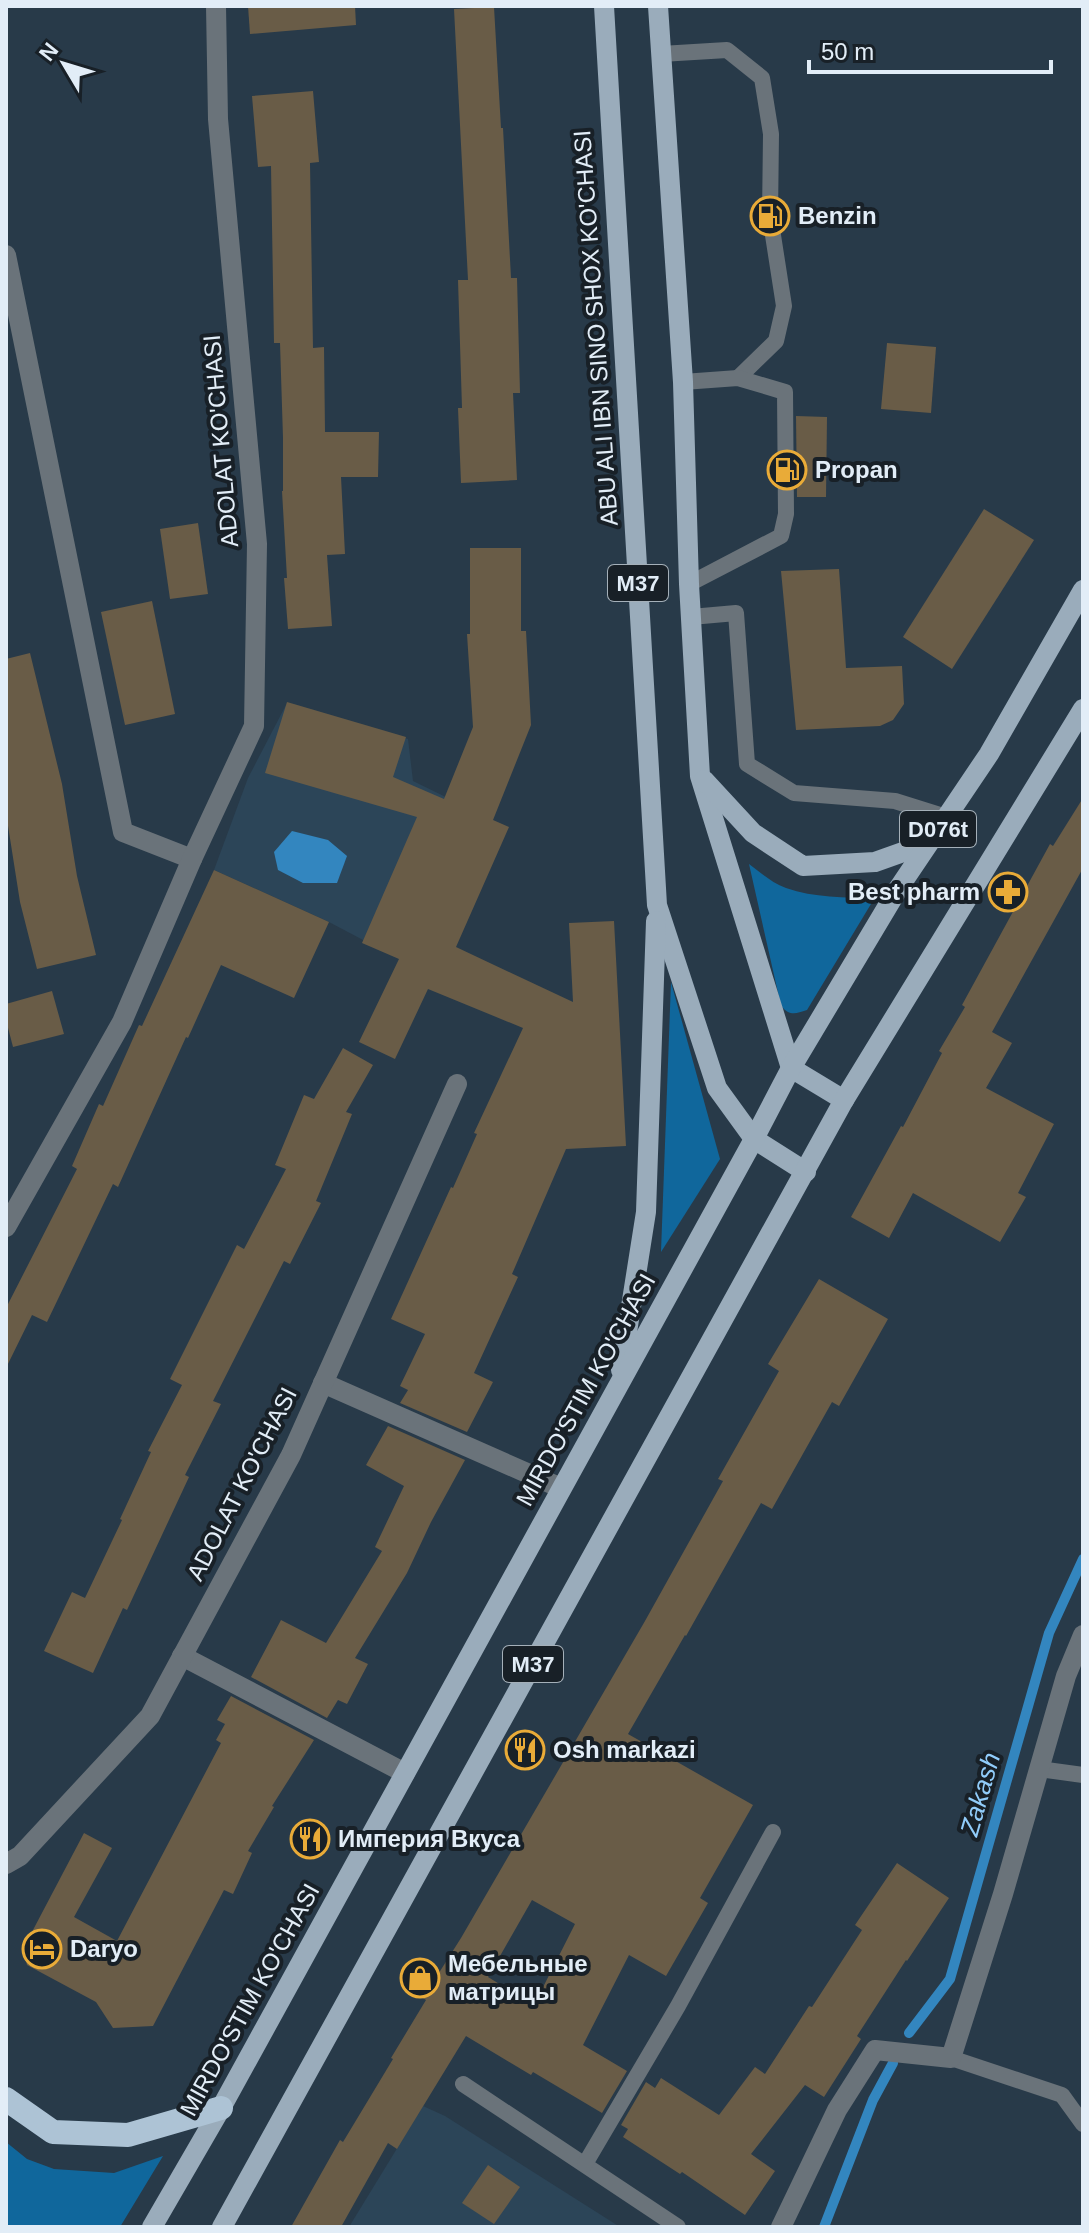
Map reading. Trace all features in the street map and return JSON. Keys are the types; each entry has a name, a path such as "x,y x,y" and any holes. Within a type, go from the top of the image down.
{"highway":[{"path":"6,2099 53,2132 113,2135 128,2135 221,2108"}],"main road":[{"name":"ABU ALI IBN SINO SHOX KO'CHASI","path":"604,6 657,905 717,1088 754,1139 806,1172"},
{"name":"M37","path":"658,6 683,382 689,584 700,776 791,1068"},
{"name":"MIRDO'STIM KO'CHASI","path":"152,2227 221,2108 791,1068 898,889 989,754 1083,590"},
{"name":"D076t","path":"844,1100 1083,709"},
{"path":"700,776 753,833 803,866 875,862 930,840"},
{"name":"M37","path":"619,1384 646,1212 657,905"},
{"path":"791,1068 844,1100"},
{"name":"M37","path":"222,2227 844,1100"}],"street":[{"name":"ADOLAT KO'CHASI","path":"6,1227 122,1022 192,859 254,726 257,544 218,119 216,6"},
{"path":"6,255 123,832 192,859"},
{"name":"ADOLAT KO'CHASI","path":"6,1864 20,1856 150,1716 291,1455 457,1084"},
{"path":"323,1383 561,1488"},
{"path":"781,2227 837,2110 875,2050 951,2058 1003,1894 1066,1676 1083,1635"},
{"path":"182,1656 405,1773"}],"lane":[{"path":"661,54 727,50 762,78 771,134 770,216 784,306 776,341 738,378"},
{"path":"683,382 738,378 785,392 786,514 781,536 689,584"},
{"path":"691,617 736,613 747,764 794,793 895,801 946,817"},
{"path":"1039,1769 1083,1775"},
{"path":"585,2164 678,2006 773,1832"},
{"path":"951,2058 1062,2095 1083,2124"},
{"path":"463,2084 678,2227"}],"shaded area":[{"path":"286,705 408,739 413,781 505,826 435,978 329,922 214,870 248,778"},
{"path":"292,831 328,840 347,856 337,883 303,883 278,870 274,852"},
{"path":"749,864 776,883 807,894 874,899 807,1010 793,1013 781,1006"},
{"path":"671,982 720,1159 661,1252"},
{"path":"423,2106 445,2116 620,2227 349,2227"},
{"path":"6,2142 27,2159 54,2169 114,2173 163,2156 120,2227 7,2227"}],"building":[{"path":"248,6 355,6 356,25 250,34"},
{"path":"494,7 511,278 517,278 520,393 513,393 517,480 461,483 458,280 468,280 454,9"},
{"path":"313,91 319,162 310,163 313,348 324,347 325,432 379,432 378,477 341,477 345,554 327,555 332,626 288,629 284,578 287,578 282,491 280,343 274,343 271,166 258,167 252,96"},
{"path":"887,343 936,347 931,413 881,409"},
{"path":"796,416 827,417 826,497 797,497"},
{"path":"984,509 1034,540 952,669 903,637"},
{"path":"198,523 208,594 170,599 160,529"},
{"path":"470,548 521,548 521,631 526,631 531,725 493,820 509,827 456,947 573,1002 569,923 614,921 626,1146 566,1149 512,1274 518,1277 474,1373 493,1382 467,1432 400,1403 408,1390 400,1386 425,1334 391,1319 523,1028 428,989 395,1059 359,1042 399,959 362,943 417,817 265,773 287,702 406,737 393,777 444,799 473,727 467,634 470,634"},
{"path":"839,569 846,668 902,666 904,704 893,720 880,726 796,730 781,571"},
{"path":"152,601 175,714 125,725 101,612"},
{"path":"30,653 62,784 77,876 96,955 37,969 20,902 6,813 6,659"},
{"path":"1083,798 1083,868 992,1032 1012,1043 986,1088 1054,1124 1018,1193 1026,1197 1000,1242 913,1193 889,1238 851,1217 903,1127 942,1053 939,1051 965,1007 962,1005 1050,844 1053,846"},
{"path":"214,870 329,922 294,998 221,965 118,1187 113,1184 47,1322 32,1315 6,1368 6,1308 77,1169 72,1166 99,1104 103,1106"},
{"path":"52,991 64,1034 13,1047 6,1020 6,1004"},
{"path":"343,1048 373,1065 346,1112 352,1114 316,1201 321,1203 290,1264 284,1261 213,1401 221,1404 185,1475 189,1477 127,1610 123,1608 93,1673 44,1651 72,1592 85,1598 122,1520 151,1452 148,1451 182,1385 170,1379 237,1245 244,1249 286,1169 275,1165 304,1095 314,1099"},
{"path":"819,1279 888,1319 839,1406 832,1402 772,1509 761,1503 628,1734 753,1805 700,1898 708,1903 666,1976 629,1955 583,2045 627,2071 602,2113 466,2036 397,2149 388,2143 341,2227 291,2227 340,2140 343,2142 393,2059 426,2000 423,1998 645,1621 723,1481 718,1479 779,1371 768,1364","holes":["532,1900 575,1924 534,2005 488,1977"]},
{"path":"388,1426 465,1460 407,1573 355,1658 368,1664 347,1704 338,1700 327,1718 251,1677 281,1620 326,1643 382,1551 375,1547 404,1486 366,1465"},
{"path":"231,1696 314,1740 248,1851 252,1853 233,1894 224,1890 153,2026 113,2028 96,2002 27,1965 23,1949 84,1833 112,1848 74,1917 117,1941 221,1743 216,1740 225,1724 217,1720"},
{"path":"897,1863 949,1898 857,2036 861,2039 824,2097 805,2085 751,2154 775,2171 745,2215 623,2137 628,2129 621,2125 646,2082 655,2088 661,2078 719,2115 755,2067 765,2074 862,1930 855,1925"},
{"path":"488,2165 520,2187 494,2224 462,2203"}],"waterway":[{"name":"Zakash","path":"909,2033 950,1979 1049,1633 1083,1559"},
{"name":"Zakash","path":"824,2227 873,2100 893,2063"}],"place":[{"name":"Benzin","path":"770,216"},
{"name":"Propan","path":"787,470"},
{"name":"Best pharm","path":"1008,892"},
{"name":"Osh markazi","path":"525,1750"},
{"name":"Империя Вкуса","path":"310,1839"},
{"name":"Daryo","path":"42,1949"},
{"name":"Мебельные матрицы","path":"420,1978"}]}
